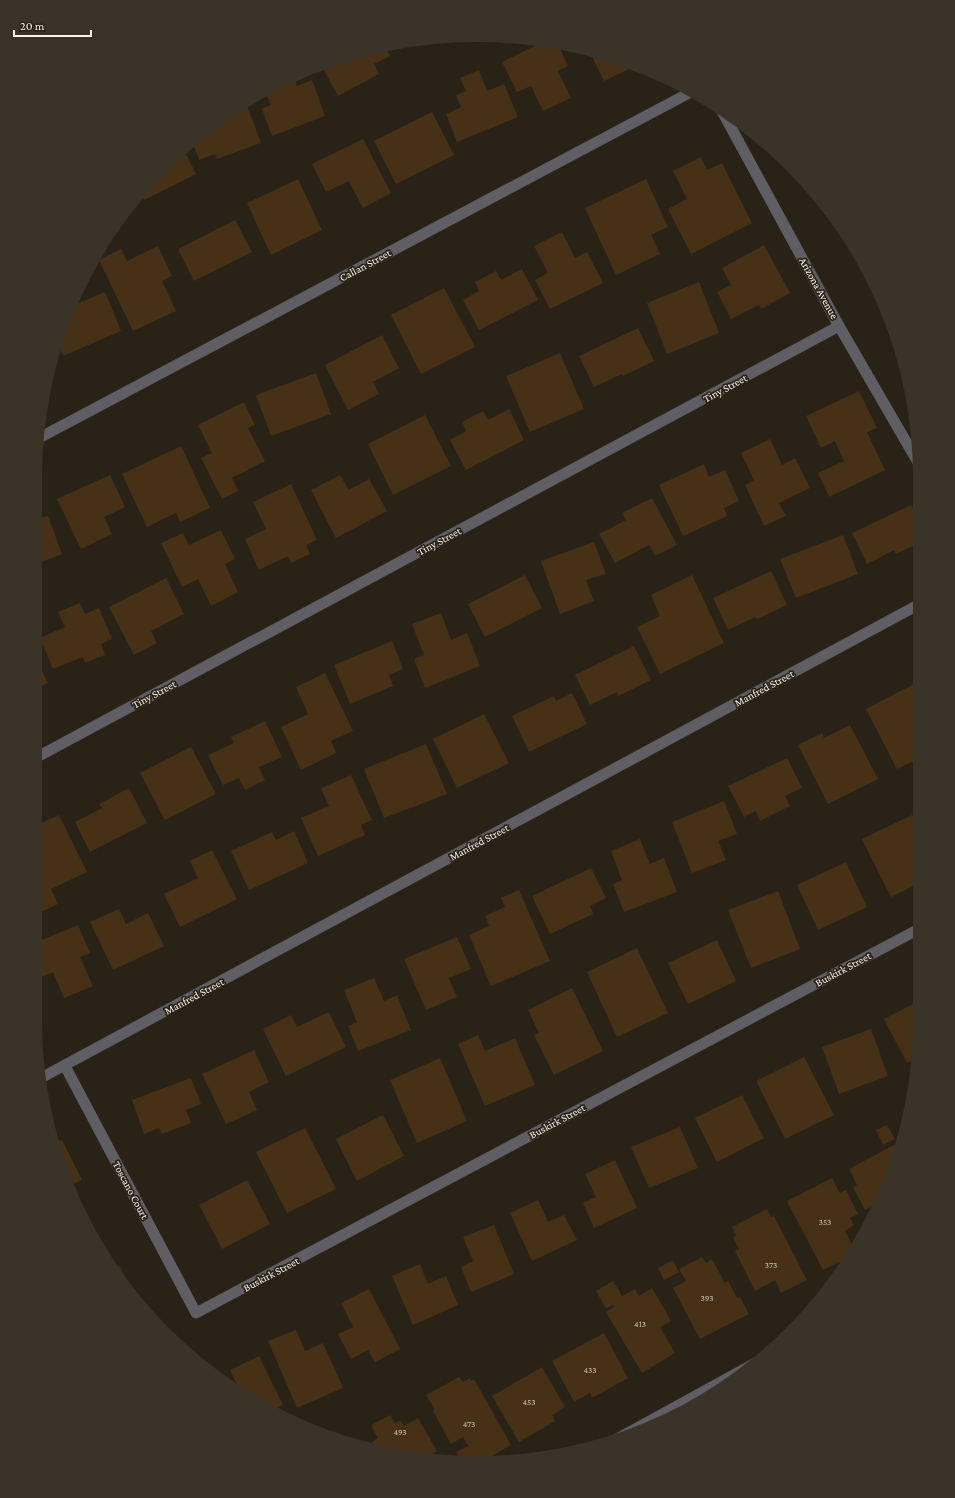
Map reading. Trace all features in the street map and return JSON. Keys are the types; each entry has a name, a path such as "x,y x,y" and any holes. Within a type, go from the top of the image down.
{"street":[{"name":"Callan Street","path":"44,435 685,95"},
{"name":"Arizona Avenue","path":"727,121 839,326 912,452"},
{"name":"Tiny Street","path":"42,754 839,326"},
{"name":"Manfred Street","path":"46,1076 913,608"},
{"name":"Buskirk Street","path":"196,1313 913,932"},
{"name":"Toscano Court","path":"65,1066 196,1313"}],"building":[{"path":"535,46 561,50 568,66 558,71 571,98 543,111 531,86 517,92 502,62"},
{"path":"387,51 390,56 374,64 379,74 338,96 324,70"},
{"path":"593,58 628,69 604,81"},
{"path":"479,70 487,91 504,84 518,117 457,142 446,114 461,107 456,95 466,91 460,78"},
{"path":"312,80 325,116 272,136 262,109 271,105 267,96 296,82 297,86"},
{"path":"248,108 261,143 217,159 215,154 199,160 194,147 212,132"},
{"path":"432,112 454,155 396,184 374,141"},
{"path":"363,139 391,193 363,208 349,181 326,192 312,164"},
{"path":"186,154 196,174 144,200 143,198 150,190"},
{"path":"701,157 707,170 722,163 752,223 691,254 668,209 687,199 673,171"},
{"path":"298,179 322,230 271,255 247,203"},
{"path":"646,179 668,227 651,235 660,254 616,275 585,208"},
{"path":"235,220 252,252 194,281 178,249"},
{"path":"562,232 575,258 587,252 603,283 550,309 535,280 548,273 534,246"},
{"path":"764,245 790,293 761,309 759,305 731,319 717,292 731,285 722,268"},
{"path":"158,246 172,276 162,281 176,311 133,331 99,261 121,249 127,261"},
{"path":"522,269 538,300 479,330 463,300 479,291 475,282 496,271 501,280"},
{"path":"699,282 719,333 667,354 647,303"},
{"path":"444,288 475,347 421,374 391,315"},
{"path":"105,292 121,331 63,356 61,351 79,303"},
{"path":"638,328 654,361 623,376 622,374 594,387 579,356"},
{"path":"382,335 399,368 373,382 379,394 348,410 325,365"},
{"path":"560,353 584,409 530,432 506,376"},
{"path":"316,373 331,414 271,436 256,395"},
{"path":"859,391 877,428 867,432 885,470 829,497 818,473 844,461 835,441 821,448 806,416"},
{"path":"244,402 255,425 248,428 265,461 232,478 238,491 222,499 201,458 212,453 198,425"},
{"path":"509,409 524,440 466,470 450,440 466,431 462,422 483,411 488,420"},
{"path":"425,415 451,466 393,495 368,444"},
{"path":"770,439 782,465 795,458 810,488 779,503 786,516 764,526 745,485 754,480 741,453"},
{"path":"181,446 210,508 180,522 176,513 147,527 122,474"},
{"path":"704,464 709,477 725,470 739,501 724,508 727,516 683,536 659,485"},
{"path":"110,475 125,507 104,517 112,534 81,549 57,499"},
{"path":"340,475 349,490 369,479 387,511 336,538 311,490"},
{"path":"291,484 317,540 306,545 310,554 291,563 288,556 259,570 245,539 266,529 253,502"},
{"path":"652,498 677,545 655,556 649,545 615,563 599,534 626,520 622,513"},
{"path":"911,505 913,509 913,546 896,554 894,550 867,564 852,533"},
{"path":"48,516 62,554 42,562 42,518"},
{"path":"221,530 235,559 225,564 238,592 211,606 198,579 182,587 161,543 183,533 189,545"},
{"path":"843,535 858,574 796,598 780,559"},
{"path":"594,542 606,574 586,580 594,601 560,614 541,561"},
{"path":"771,571 787,605 757,619 755,617 728,630 713,598"},
{"path":"525,575 542,608 485,637 468,604"},
{"path":"692,575 724,643 660,674 637,627 660,616 651,595"},
{"path":"166,578 184,614 151,631 157,643 134,655 109,607"},
{"path":"80,603 85,614 99,608 112,639 101,644 105,655 85,663 83,657 53,669 42,643 42,637 65,627 58,612"},
{"path":"441,613 451,640 467,633 480,666 425,688 414,659 424,655 412,624"},
{"path":"392,641 403,669 389,675 393,686 350,704 334,665"},
{"path":"634,646 651,680 618,696 617,692 590,705 575,675"},
{"path":"42,671 48,683 42,686"},
{"path":"325,673 353,731 331,741 336,753 301,770 281,727 308,714 296,687"},
{"path":"913,685 913,761 897,769 866,709"},
{"path":"572,693 587,724 529,752 512,716 554,696 556,701"},
{"path":"484,714 509,763 457,788 433,739"},
{"path":"265,721 282,757 259,767 265,780 245,790 239,778 223,785 208,755 234,743 231,737"},
{"path":"850,725 878,779 828,804 798,745 822,733 824,738"},
{"path":"426,744 447,794 384,818 364,769"},
{"path":"191,747 216,794 165,820 140,773"},
{"path":"787,758 802,788 785,796 790,806 760,821 756,811 744,817 728,786"},
{"path":"351,775 372,820 361,825 365,835 318,856 301,818 329,806 321,788"},
{"path":"129,788 147,823 90,852 75,822 102,808 99,804"},
{"path":"724,801 737,834 718,841 726,860 692,873 672,822"},
{"path":"59,815 87,872 51,889 58,904 42,912 42,823"},
{"path":"912,815 913,886 891,897 862,839"},
{"path":"294,831 308,863 249,890 231,851 272,832 276,840"},
{"path":"640,839 650,864 664,858 677,892 624,912 613,884 622,880 611,851"},
{"path":"212,850 237,899 180,927 164,894 198,878 190,861"},
{"path":"846,862 867,907 818,930 797,885"},
{"path":"591,868 606,898 590,906 593,914 550,934 532,896"},
{"path":"519,890 550,961 491,986 469,935 489,926 485,916 505,907 501,898"},
{"path":"778,891 800,949 751,968 728,910"},
{"path":"119,909 126,924 148,913 164,946 113,970 90,922"},
{"path":"78,925 90,953 80,957 93,986 64,998 53,972 42,977 42,940"},
{"path":"457,937 471,969 449,978 457,997 426,1010 404,959"},
{"path":"717,940 736,981 688,1004 668,963"},
{"path":"637,948 668,1013 617,1037 587,972"},
{"path":"374,978 384,1001 397,995 411,1030 358,1051 348,1026 357,1022 344,990"},
{"path":"572,988 603,1051 554,1075 534,1035 539,1033 528,1010"},
{"path":"913,1004 911,1061 907,1063 884,1019"},
{"path":"329,1012 346,1047 286,1076 263,1029 291,1015 297,1027"},
{"path":"871,1029 888,1076 839,1094 822,1047"},
{"path":"478,1035 485,1051 515,1038 535,1085 485,1106 458,1044"},
{"path":"254,1050 269,1082 249,1092 257,1110 226,1124 202,1074"},
{"path":"804,1057 834,1115 785,1139 756,1081"},
{"path":"440,1058 467,1121 417,1143 390,1080"},
{"path":"191,1078 201,1104 186,1110 191,1123 162,1134 159,1128 144,1134 132,1100"},
{"path":"742,1095 764,1138 717,1162 695,1118"},
{"path":"383,1115 404,1156 357,1181 336,1139"},
{"path":"887,1125 895,1139 883,1145 876,1130"},
{"path":"680,1127 698,1168 649,1188 631,1147"},
{"path":"305,1128 336,1189 287,1213 256,1152"},
{"path":"62,1140 82,1180 74,1184 65,1160 59,1141"},
{"path":"894,1145 880,1187 871,1207 865,1210 853,1187 857,1185 849,1169"},
{"path":"615,1160 637,1208 594,1228 583,1203 596,1197 585,1174"},
{"path":"832,1178 840,1193 846,1190 858,1214 850,1218 854,1225 845,1231 851,1244 840,1261 823,1270 787,1201"},
{"path":"247,1180 270,1224 222,1249 199,1205"},
{"path":"538,1200 548,1222 564,1215 577,1240 532,1261 510,1213"},
{"path":"767,1209 771,1217 774,1216 807,1280 781,1293 775,1280 755,1291 735,1251 739,1249 733,1237 736,1236 732,1227"},
{"path":"494,1225 514,1274 471,1292 461,1267 473,1261 463,1237"},
{"path":"702,1257 706,1263 712,1259 725,1283 728,1281 737,1298 740,1297 749,1314 700,1339 673,1288 686,1281 679,1269"},
{"path":"673,1260 679,1272 664,1280 658,1268"},
{"path":"420,1264 428,1284 446,1276 458,1305 413,1325 392,1276"},
{"path":"613,1281 622,1296 635,1289 639,1296 652,1288 671,1321 660,1327 675,1353 642,1373 606,1312 614,1307 613,1305 606,1308 596,1291"},
{"path":"369,1289 400,1349 375,1362 368,1350 351,1359 338,1334 353,1327 341,1303"},
{"path":"296,1330 305,1351 323,1343 343,1388 297,1408 268,1341"},
{"path":"604,1333 628,1378 592,1398 590,1393 574,1402 552,1361"},
{"path":"259,1356 283,1405 278,1408 236,1383 230,1370"},
{"path":"542,1367 565,1407 552,1415 555,1421 519,1442 492,1396"},
{"path":"459,1377 463,1382 470,1378 471,1381 474,1379 511,1445 493,1455 458,1455 456,1452 468,1446 463,1437 451,1444 426,1395"},
{"path":"390,1415 395,1423 400,1420 404,1426 418,1418 437,1451 433,1453 421,1452 393,1448 372,1443 378,1438 371,1425"}]}
